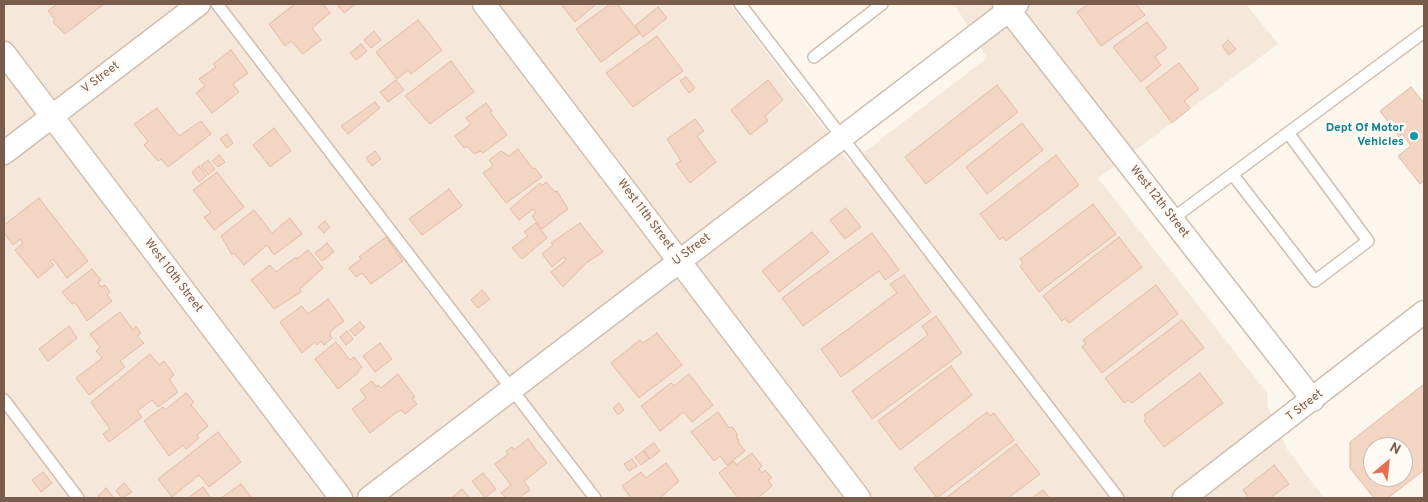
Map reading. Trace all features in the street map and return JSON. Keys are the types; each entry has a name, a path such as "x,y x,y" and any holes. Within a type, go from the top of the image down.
{"street":[{"name":"V Street","path":"4,153 199,4"},
{"name":"West 11th Street","path":"484,4 859,498"},
{"name":"U Street","path":"369,498 1010,6"},
{"name":"West 12th Street","path":"1010,6 1313,400"},
{"name":"West 10th Street","path":"4,53 341,498"},
{"name":"T Street","path":"1184,498 1313,400 1424,312"}],"lane":[{"path":"217,4 595,498"},
{"path":"740,4 1118,498"},
{"path":"814,57 882,4"},
{"path":"1172,219 1424,32"},
{"path":"1233,175 1315,281 1368,241 1289,134"},
{"path":"4,400 78,498"}],"shaded area":[{"path":"4,4 730,4 850,163 987,58 954,4 1246,4 1278,44 1098,178 1267,393 1268,407 1287,449 1324,498 4,498"}],"building":[{"path":"57,4 104,4 65,34 53,22 55,20 48,11"},
{"path":"295,4 323,4 330,13 312,28 321,40 303,54 291,41 285,46 269,24"},
{"path":"337,4 356,4 344,13"},
{"path":"561,4 594,4 595,5 575,22"},
{"path":"610,4 617,4 640,33 601,62 576,29"},
{"path":"1089,4 1136,4 1145,15 1101,46 1077,12"},
{"path":"658,7 667,18 643,37 635,26"},
{"path":"418,20 442,50 411,74 408,70 397,79 376,52"},
{"path":"1147,22 1167,48 1155,57 1161,65 1141,82 1113,47"},
{"path":"374,31 381,40 371,48 364,40"},
{"path":"657,36 683,71 633,107 606,73"},
{"path":"1228,40 1236,49 1229,55 1222,46"},
{"path":"361,44 367,51 356,60 350,53"},
{"path":"231,50 248,73 233,84 239,92 212,113 196,93 205,86 199,79 216,67 213,64"},
{"path":"451,61 474,92 430,124 405,96"},
{"path":"1179,63 1199,89 1184,101 1190,108 1172,123 1146,88"},
{"path":"686,77 695,88 689,93 680,81"},
{"path":"396,80 404,90 388,102 380,92"},
{"path":"768,80 783,100 765,116 768,121 750,135 731,110"},
{"path":"997,85 1018,112 926,184 905,157"},
{"name":"Dept Of Motor Vehicles","path":"1411,87 1424,103 1424,181 1420,184 1398,156 1411,146 1402,134 1399,137 1380,111"},
{"path":"375,102 380,108 348,134 341,126"},
{"path":"486,103 492,111 490,112 507,135 483,153 481,151 474,154 467,146 464,148 455,136 471,124 466,118"},
{"path":"157,108 179,136 201,121 211,134 168,167 161,159 158,161 144,145 148,141 134,124"},
{"path":"695,119 704,131 697,136 716,162 690,183 676,164 681,161 667,139"},
{"path":"1022,123 1043,150 987,194 966,167"},
{"path":"274,128 291,151 270,167 253,145"},
{"path":"227,134 233,143 227,148 220,139"},
{"path":"518,149 533,169 535,168 542,177 506,203 483,173 493,166 489,160 501,151 509,156"},
{"path":"375,151 381,159 372,166 366,158"},
{"path":"219,155 225,162 218,167 212,161"},
{"path":"1056,155 1079,185 1006,241 1003,237 1000,240 980,214"},
{"path":"208,160 215,169 208,175 201,166"},
{"path":"199,166 206,176 199,182 192,172"},
{"path":"217,172 244,207 214,230 204,217 211,213 193,190"},
{"path":"546,182 555,192 557,191 568,209 542,229 532,216 536,212 533,209 519,220 510,209 540,183 542,186"},
{"path":"449,189 462,206 422,235 409,219"},
{"path":"39,198 88,261 67,278 53,259 50,261 54,265 38,278 15,250 23,243 20,239 13,245 4,233 4,225"},
{"path":"1093,204 1116,234 1039,292 1020,266 1023,263 1020,259"},
{"path":"846,208 861,227 845,239 830,220"},
{"path":"254,210 272,233 290,218 302,234 274,255 267,245 244,265 234,253 232,255 221,236"},
{"path":"325,221 330,227 324,233 318,227"},
{"path":"536,223 547,238 522,259 512,248 528,236 524,232"},
{"path":"580,223 603,252 586,263 563,287 551,272 566,260 564,257 552,267 542,254 553,245 551,243"},
{"path":"812,232 829,252 779,292 762,271"},
{"path":"872,233 899,270 885,280 879,271 803,326 782,298"},
{"path":"386,237 403,261 371,284 362,273 356,277 349,268 361,259 359,257"},
{"path":"1119,237 1142,267 1069,323 1065,318 1062,321 1043,296"},
{"path":"327,243 334,252 322,261 315,253"},
{"path":"308,250 323,268 300,289 301,292 274,309 251,280 270,265 276,272"},
{"path":"92,269 101,280 98,283 101,287 105,285 110,292 107,295 112,301 87,321 75,302 72,304 62,292"},
{"path":"904,275 931,312 841,377 821,349 897,293 890,284"},
{"path":"1156,285 1178,314 1102,373 1082,347 1086,344 1083,340"},
{"path":"482,290 490,299 478,308 471,300"},
{"path":"328,299 344,321 331,331 330,335 332,338 324,345 321,341 317,345 315,342 302,353 280,322 302,306 308,314"},
{"path":"120,312 133,330 136,326 141,333 137,336 144,343 120,361 125,367 89,395 76,378 102,358 96,351 100,347 90,334"},
{"path":"936,316 962,353 872,419 852,391 928,335 922,326"},
{"path":"1182,320 1204,348 1132,403 1128,400 1124,403 1105,378"},
{"path":"360,322 365,327 355,336 350,330"},
{"path":"69,326 77,338 48,361 39,349"},
{"path":"347,331 353,339 346,345 340,337"},
{"path":"657,333 682,365 639,398 611,363 640,340 643,343"},
{"path":"336,342 350,360 354,357 362,367 358,370 359,372 338,389 315,359"},
{"path":"380,343 392,359 375,372 363,356"},
{"path":"150,354 159,365 164,361 174,375 169,379 178,392 158,407 152,400 137,411 142,417 109,442 103,434 110,429 91,402"},
{"path":"951,366 972,395 900,450 878,421"},
{"path":"1200,373 1223,403 1164,447 1144,421 1146,418 1144,415"},
{"path":"398,374 415,397 412,398 417,404 405,414 401,410 394,414 370,433 352,409 366,398 360,390 372,381 376,387 378,385 381,388"},
{"path":"689,374 713,405 692,422 684,412 660,431 641,406 671,383 674,386"},
{"path":"1424,384 1424,470 1413,479 1413,437 1363,437 1363,484 1350,468 1350,442"},
{"path":"186,393 194,402 191,405 208,426 197,435 199,438 186,449 183,445 169,456 144,421 163,407 165,410"},
{"path":"619,403 624,410 618,415 613,408"},
{"path":"718,412 729,428 732,427 738,435 736,436 738,442 745,451 727,465 720,456 714,461 691,432"},
{"path":"987,412 990,416 994,413 1014,440 937,498 914,468"},
{"path":"218,432 241,462 209,487 199,475 172,497 158,479"},
{"path":"528,439 547,463 524,481 530,490 518,498 506,498 501,493 511,485 495,464 508,454 506,451 512,447 514,450"},
{"path":"654,443 660,451 650,459 644,450"},
{"path":"1016,444 1040,474 1008,498 946,498"},
{"path":"643,451 649,459 641,465 635,457"},
{"path":"752,453 762,466 759,469 762,473 765,470 772,478 768,480 772,486 758,498 738,498 719,473 734,461 736,465"},
{"path":"632,459 637,466 629,471 624,464"},
{"path":"666,463 679,481 660,498 631,498 622,486 641,472 646,478"},
{"path":"1274,465 1289,484 1270,498 1249,498 1243,490"},
{"path":"43,472 52,483 41,492 32,480"},
{"path":"483,473 496,489 485,498 472,481"},
{"path":"124,483 132,492 122,498 116,491"},
{"path":"241,484 252,498 221,498"},
{"path":"203,487 211,498 188,498"},
{"path":"1365,487 1402,487 1388,498 1374,498"},
{"path":"106,488 114,498 100,498 98,496"},
{"path":"462,489 470,498 451,498"},
{"path":"1043,490 1050,498 1032,498"}],"place":[{"name":"Dept Of Motor Vehicles","path":"1414,136"}]}
